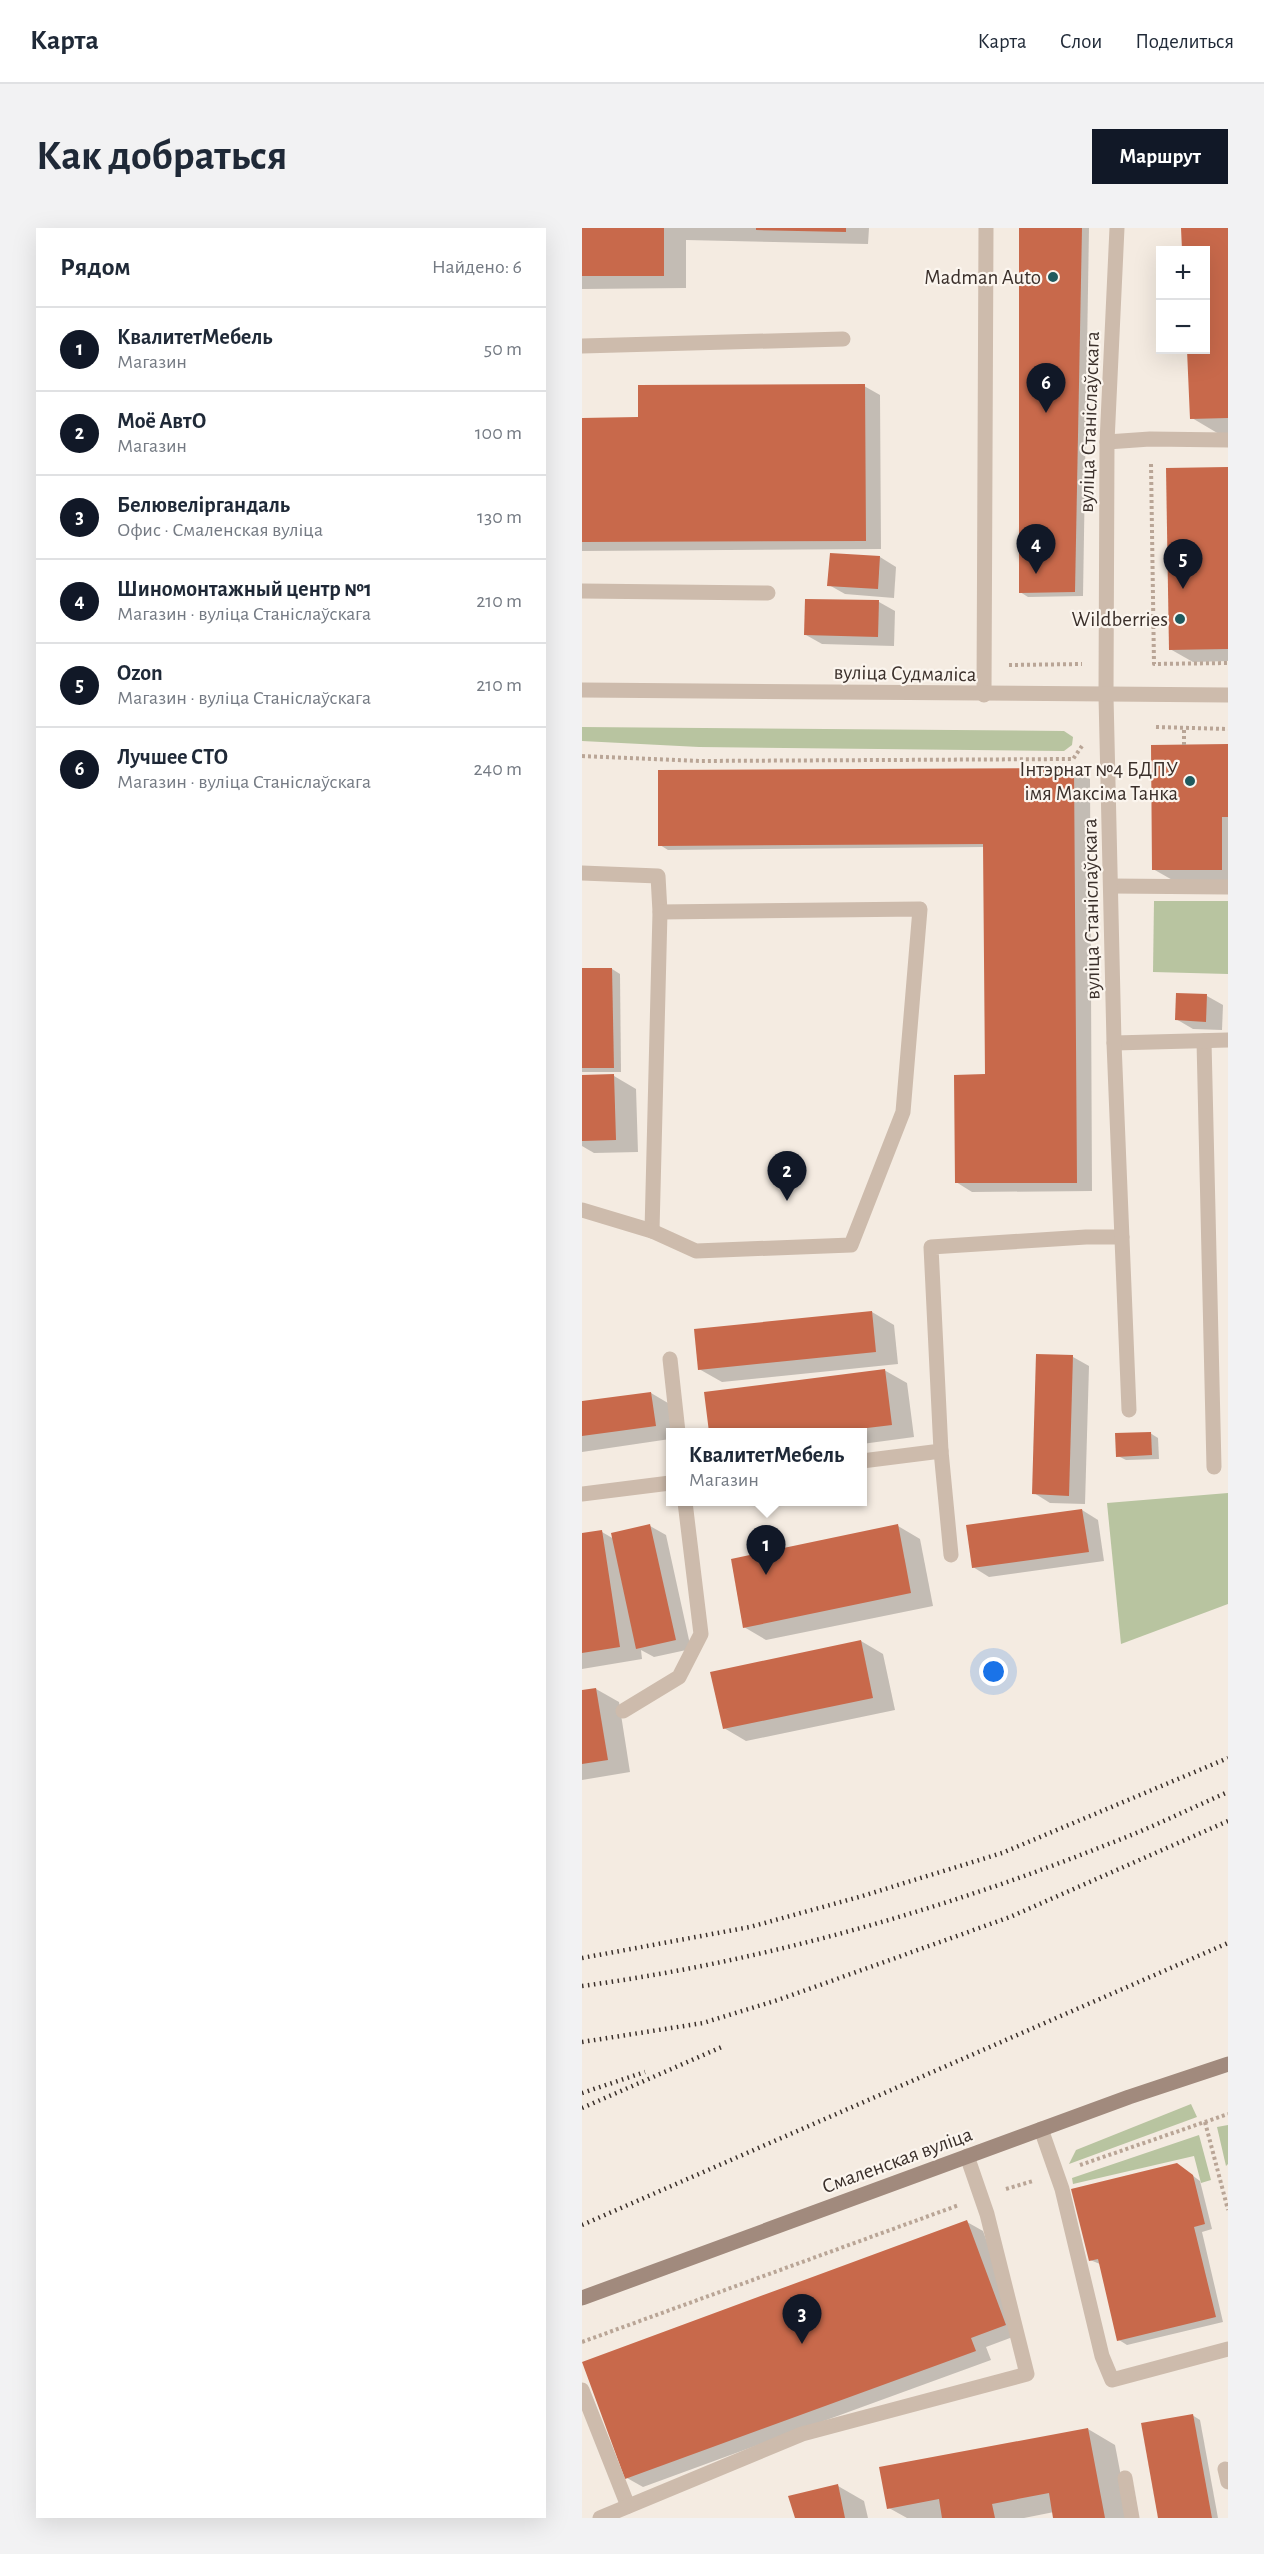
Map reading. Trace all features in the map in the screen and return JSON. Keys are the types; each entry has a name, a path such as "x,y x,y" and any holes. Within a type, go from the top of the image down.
{"main road":[{"name":"Смаленская вуліца","path":"582,2298 1041,2129 1228,2064"}],"street":[{"path":"984,695 986,228"},
{"name":"вуліца Станіслаўскага","path":"1117,228 1107,442 1106,696 1114,1043 1129,1410"},
{"path":"582,346 843,339"},
{"path":"1107,442 1150,439 1228,440"},
{"path":"582,591 768,593"},
{"name":"вуліца Судмаліса","path":"582,690 1106,696 1228,695"},
{"path":"582,873 658,876 660,912 652,1231"},
{"path":"1111,886 1228,887"},
{"path":"582,1210 652,1231 696,1251 851,1245 903,1112 920,909 660,912"},
{"path":"1114,1043 1228,1040"},
{"path":"1204,1041 1214,1467"},
{"path":"951,1555 941,1451 931,1247 1086,1237 1122,1237"},
{"path":"670,1359 678,1428"},
{"path":"867,1460 941,1451"},
{"path":"582,1494 666,1484"},
{"path":"623,1711 679,1677 701,1634 685,1506"},
{"path":"1041,2129 1057,2173 1102,2356 1112,2380 1228,2349"},
{"path":"600,2518 802,2434 1027,2374 981,2197 967,2156"},
{"path":"582,2390 628,2506"},
{"path":"1125,2478 1132,2518"}],"path":[{"path":"1150,439 1154,664 1228,663"},
{"path":"1156,727 1228,729"},
{"path":"1184,729 1184,745"},
{"path":"582,756 699,761 1073,759 1084,743"},
{"path":"582,2342 981,2197 1228,2114"},
{"path":"1205,2122 1228,2210"}],"green space":[{"path":"582,727 1064,731 1073,737 1072,745 1064,751 699,747 582,741"},
{"path":"1154,901 1228,901 1228,974 1153,972"},
{"path":"1228,1493 1228,1604 1121,1644 1107,1503"},
{"path":"1191,2104 1197,2117 1069,2164 1076,2150"},
{"path":"1228,2125 1228,2164 1226,2166 1217,2127"},
{"path":"1199,2135 1211,2180 1201,2183 1194,2156 1073,2184 1072,2178"}],"building":[{"path":"582,228 664,228 664,276 582,276"},
{"path":"756,228 846,228 846,232 756,230"},
{"path":"1019,228 1082,228 1075,592 1019,593"},
{"path":"1181,228 1228,228 1228,418 1190,419 1187,354 1210,354 1210,246 1182,246"},
{"path":"865,384 866,541 582,542 582,418 638,417 638,385"},
{"path":"1228,467 1228,649 1169,650 1166,468"},
{"path":"830,553 880,556 878,589 827,586"},
{"path":"805,599 879,600 878,637 804,635"},
{"name":"Інтэрнат №4 БДПУ імя Максіма Танка","path":"1228,744 1228,817 1222,817 1222,870 1152,870 1151,745"},
{"path":"1074,768 1077,1183 955,1183 954,1075 985,1074 983,844 658,846 658,770"},
{"path":"582,968 612,968 614,1068 582,1068"},
{"path":"1176,993 1207,994 1206,1022 1175,1020"},
{"path":"614,1074 616,1140 582,1141 582,1075"},
{"path":"872,1311 876,1352 698,1370 694,1329"},
{"path":"1036,1354 1073,1355 1069,1496 1032,1494"},
{"path":"885,1369 892,1425 867,1428 708,1428 704,1392"},
{"path":"651,1392 656,1426 582,1436 582,1401"},
{"path":"1151,1432 1152,1455 1116,1457 1115,1433"},
{"path":"1082,1509 1089,1552 972,1568 966,1525"},
{"path":"650,1524 676,1640 636,1649 611,1533"},
{"path":"898,1524 911,1593 743,1628 731,1559"},
{"path":"602,1530 620,1647 582,1653 582,1533"},
{"path":"861,1640 873,1698 723,1729 710,1672"},
{"path":"596,1688 608,1760 582,1764 582,1690"},
{"path":"1177,2163 1193,2175 1205,2224 1194,2227 1216,2317 1117,2341 1098,2259 1089,2261 1071,2189"},
{"path":"967,2220 1006,2325 971,2338 976,2351 625,2479 582,2362"},
{"path":"1193,2414 1212,2518 1158,2518 1141,2423"},
{"path":"1088,2428 1105,2518 1053,2518 1049,2493 992,2504 995,2518 942,2518 939,2499 887,2509 879,2467"},
{"path":"838,2484 845,2518 795,2518 788,2496"}],"railway":[{"path":"582,1958 750,1927 859,1897 1002,1853 1228,1758"},
{"path":"582,1986 717,1963 851,1931 1048,1867 1141,1831 1228,1792"},
{"path":"582,2042 703,2023 778,2000 1010,1917 1228,1821"},
{"path":"582,2225 1228,1943"},
{"path":"582,2108 724,2046"},
{"path":"582,2093 645,2072"}],"place":[{"name":"Madman Auto","path":"1053,277"},
{"name":"Лучшее СТО","path":"1046,413"},
{"name":"Шиномонтажный центр №1","path":"1036,574"},
{"name":"Ozon","path":"1183,589"},
{"name":"Wildberries","path":"1180,619"},
{"name":"Інтэрнат №4 БДПУ імя Максіма Танка","path":"1190,781"},
{"name":"Моё АвтО","path":"787,1201"},
{"name":"КвалитетМебель","path":"766,1575"},
{"name":"Белювеліргандаль","path":"802,2344"}]}
